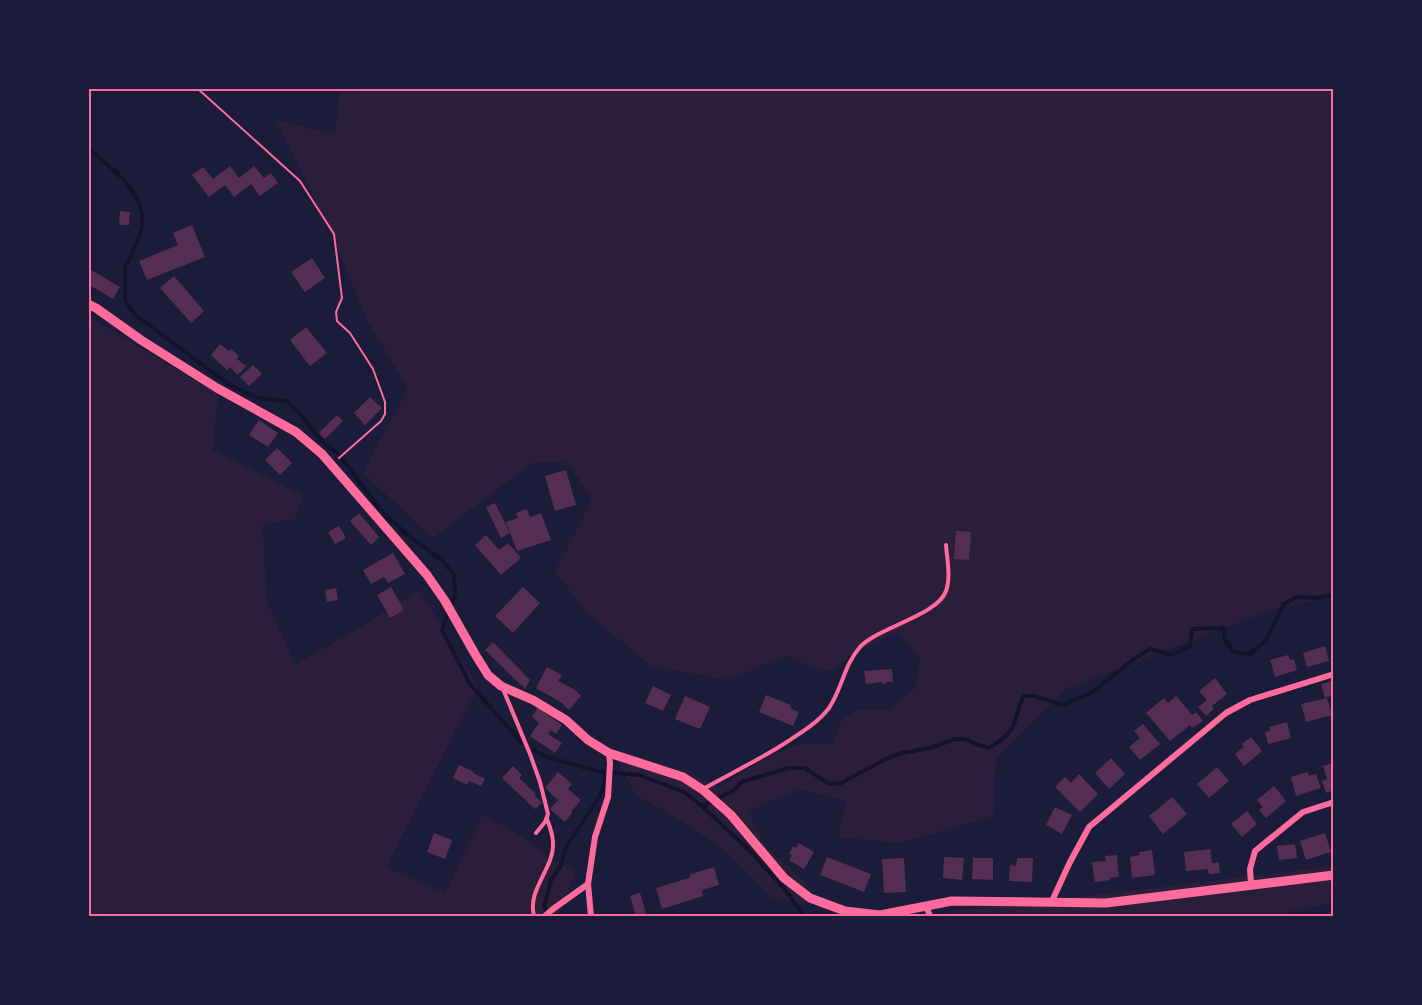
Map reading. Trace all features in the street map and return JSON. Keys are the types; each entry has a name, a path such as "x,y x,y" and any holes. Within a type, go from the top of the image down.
{"street":[{"path":"88,304 217,388 296,432 331,464 427,575 445,601 488,675 501,686 533,700 566,720 588,740 609,753 683,777 706,792 731,814 784,878 810,898 845,912 880,915 952,901 1106,903 1334,874"},
{"path":"1051,903 1089,827 1226,713 1250,700 1334,674"},
{"path":"591,916 588,884 595,837 608,797 609,753"},
{"path":"1251,884 1250,869 1256,851 1303,812 1334,802"},
{"path":"545,916 588,884"},
{"path":"926,906 930,916"}],"lane":[{"path":"706,792 817,722 830,706 849,662 860,647 876,635 920,614 939,602 946,593 948,582 946,545"},
{"path":"501,686 534,764 552,832 553,845 549,861 536,887 532,908 534,916"},
{"path":"536,833 547,818"}],"path":[{"path":"196,88 300,181 334,234 342,298 336,312 337,321 350,333 373,369 385,402 385,414 381,421 346,452"}],"shaded area":[{"path":"340,88 1333,89 1333,596 1274,609 1066,689 996,758 993,816 901,843 838,837 846,801 799,789 748,811 766,847 811,887 804,905 773,898 720,846 636,795 610,748 689,772 718,788 768,756 801,744 833,744 841,721 855,710 889,710 916,687 920,659 899,632 855,652 832,671 814,668 786,656 728,680 651,666 588,614 555,572 592,499 567,461 532,463 433,538 363,473 408,388 367,320 332,236 276,120 335,135"},
{"path":"89,317 218,394 213,450 303,496 295,519 263,524 266,598 295,665 420,590 478,687 386,867 445,893 483,814 525,839 556,862 576,871 558,916 89,916"},
{"path":"1333,866 1333,902 1288,912 1287,916 949,916 948,912 952,910"}],"building":[{"path":"230,166 239,178 254,166 264,178 271,173 278,183 260,196 251,184 234,197 225,185 209,197 192,175 203,167 213,179"},
{"path":"120,211 130,212 129,225 119,225"},
{"path":"192,225 205,257 147,280 139,261 178,245 173,233"},
{"path":"312,258 325,278 305,292 291,272"},
{"path":"88,268 120,287 113,299 88,284"},
{"path":"174,276 204,311 191,323 160,288"},
{"path":"306,327 327,353 310,366 290,340"},
{"path":"220,344 229,351 231,349 239,356 237,359 246,366 238,375 230,367 227,370 211,355"},
{"path":"253,365 262,374 249,386 240,377"},
{"path":"370,397 382,408 365,425 354,413"},
{"path":"337,415 343,421 325,439 319,433"},
{"path":"259,420 278,433 268,447 249,435"},
{"path":"277,448 292,463 280,475 265,460"},
{"path":"566,470 576,505 555,511 545,476"},
{"path":"495,503 510,533 501,538 486,507"},
{"path":"527,509 530,517 541,513 551,540 517,551 506,522 518,518 516,513"},
{"path":"359,513 379,537 371,545 350,521"},
{"path":"339,526 346,538 335,544 328,532"},
{"path":"956,531 971,532 969,560 954,559"},
{"path":"486,535 499,550 508,543 521,558 501,575 475,545"},
{"path":"393,553 405,574 388,583 384,577 371,584 363,570"},
{"path":"391,587 404,610 390,618 377,595"},
{"path":"523,587 540,603 513,633 495,616"},
{"path":"336,588 338,600 327,602 325,590"},
{"path":"493,642 530,680 525,689 485,650"},
{"path":"1325,646 1329,661 1307,667 1303,653"},
{"path":"1288,655 1290,660 1294,659 1297,670 1275,677 1270,660"},
{"path":"547,667 562,675 558,681 581,696 569,710 562,703 536,688"},
{"path":"892,669 893,682 866,684 864,671"},
{"path":"1215,678 1227,694 1212,706 1214,709 1206,716 1198,707 1207,700 1199,691"},
{"path":"1334,681 1334,695 1325,698 1321,684"},
{"path":"653,686 671,695 663,711 645,703"},
{"path":"766,695 791,705 790,708 799,712 793,726 759,712"},
{"path":"685,696 710,707 700,729 675,719"},
{"path":"1176,696 1192,715 1196,712 1203,721 1193,728 1190,725 1170,741 1146,713 1164,698 1168,703"},
{"path":"1327,698 1332,715 1306,722 1301,704"},
{"path":"538,708 562,725 556,734 551,730 548,734 562,743 555,753 530,736 539,723 532,717"},
{"path":"1287,722 1291,738 1268,744 1265,732 1270,731 1269,727"},
{"path":"1143,724 1160,744 1140,760 1129,747 1140,738 1134,731"},
{"path":"1251,737 1262,751 1244,766 1235,754"},
{"path":"1111,758 1125,774 1109,789 1095,773"},
{"path":"1334,763 1334,784 1331,785 1333,790 1326,793 1322,781 1327,779 1323,766"},
{"path":"459,765 485,779 481,786 469,781 467,785 453,778"},
{"path":"513,766 522,775 519,778 542,803 535,809 502,778"},
{"path":"1217,767 1229,781 1209,798 1197,784"},
{"path":"558,772 572,784 568,789 581,800 565,822 550,809 558,800 545,788"},
{"path":"1308,772 1309,776 1316,774 1321,788 1296,796 1291,777"},
{"path":"1079,774 1098,794 1080,812 1055,787 1065,777 1071,783"},
{"path":"1274,786 1286,801 1266,818 1259,810 1263,807 1257,800"},
{"path":"1172,797 1187,814 1163,834 1149,816"},
{"path":"1055,807 1072,815 1062,834 1046,825"},
{"path":"1247,811 1257,824 1242,837 1231,824"},
{"path":"434,833 452,840 445,859 427,852"},
{"path":"1325,833 1331,852 1306,860 1300,841"},
{"path":"799,843 814,852 804,869 789,860 793,846 796,848"},
{"path":"1295,844 1297,858 1279,860 1277,846"},
{"path":"1210,849 1212,863 1219,862 1220,873 1209,874 1208,869 1186,871 1184,852"},
{"path":"1152,850 1155,875 1132,878 1130,857 1140,855 1139,852"},
{"path":"1117,855 1119,877 1095,882 1092,862 1106,861 1105,856"},
{"path":"827,857 871,874 864,892 820,875"},
{"path":"944,857 964,858 962,880 943,878"},
{"path":"904,858 906,892 884,893 882,859"},
{"path":"973,858 993,858 993,880 972,879"},
{"path":"1017,858 1033,858 1032,882 1009,881 1010,865 1016,866"},
{"path":"714,867 719,885 702,890 703,896 662,909 656,888 689,878 691,874"},
{"path":"640,893 646,913 636,916 630,896"}],"waterway":[{"path":"88,148 127,184 135,194 140,206 141,231 125,266 125,300 135,315 230,385 257,398 287,401 320,439 340,456 384,514 410,537 441,559 454,575 455,594 442,630 470,684 522,743"},
{"path":"702,806 733,791 742,782 788,768 805,768 829,784 841,783 888,758 930,748 955,739 965,739 989,748 1002,740 1010,731 1024,696 1034,696 1063,705 1093,692 1150,649 1171,655 1190,646 1192,629 1224,628 1225,640 1234,652 1250,654 1266,640 1284,604 1296,597 1315,598 1334,595"},
{"path":"534,750 544,756 596,771 639,775 684,792 751,852 783,887 804,916"},
{"path":"551,916 544,907 551,880 560,867 566,847 598,799 605,784 605,771"}]}
